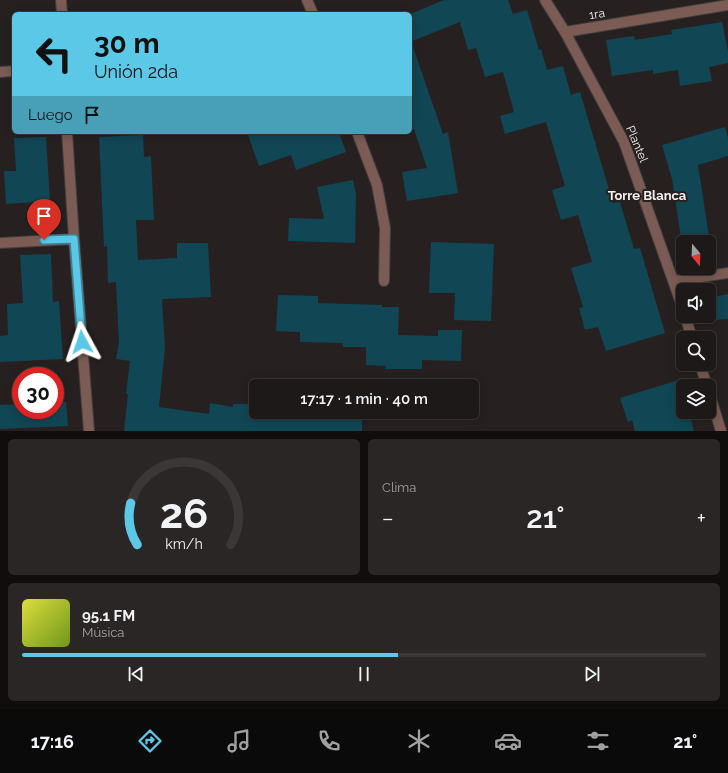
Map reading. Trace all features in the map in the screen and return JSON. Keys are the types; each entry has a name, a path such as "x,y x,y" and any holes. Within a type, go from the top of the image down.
{"street":[{"path":"61,0 62,12"},
{"path":"307,0 311,12"},
{"name":"Plantel","path":"545,0 565,32 624,142 676,287"},
{"name":"1ra","path":"565,32 728,5"},
{"path":"0,72 12,71"},
{"path":"67,134 89,431"},
{"path":"358,134 377,185 384,228 384,281"},
{"path":"0,242 74,239"},
{"path":"674,281 728,273"},
{"path":"716,415 721,431"}],"building":[{"path":"444,0 508,0 513,14 527,10 539,50 541,49 547,70 563,66 571,95 580,92 613,203 620,202 634,249 640,248 665,333 606,351 598,327 585,330 579,308 583,307 571,268 592,262 578,215 561,220 552,190 565,186 546,122 505,134 500,116 514,112 503,72 485,77 476,48 468,50 460,22 412,41 412,13"},
{"path":"722,22 728,51 728,63 709,67 712,81 680,86 678,70 653,74 653,70 612,76 606,40 634,36 635,40 672,34 671,30"},
{"path":"412,47 443,134 448,132 458,193 407,201 402,172 427,168 414,129 412,130"},
{"path":"725,127 728,138 728,156 698,165 709,235 681,235 672,179 662,145"},
{"path":"248,134 340,134 346,152 296,170 291,155 259,166"},
{"path":"143,135 144,157 151,156 154,220 136,220 138,260 177,258 177,243 208,243 211,297 162,299 165,348 159,407 209,414 210,403 233,407 233,404 249,404 249,419 362,419 362,431 124,431 130,361 116,359 119,343 116,282 108,283 107,246 104,247 99,137"},
{"path":"46,137 50,201 6,204 4,171 16,171 14,138"},
{"path":"353,180 356,194 355,243 288,241 289,218 324,219 317,187"},
{"path":"431,242 494,244 491,321 454,320 455,293 429,293"},
{"path":"51,254 53,302 59,301 63,359 0,362 0,336 8,335 7,304 23,303 20,255"},
{"path":"728,294 728,319 716,320 716,297"},
{"path":"278,295 318,296 318,303 399,307 398,335 438,336 438,330 462,330 461,361 422,360 422,369 385,369 386,366 366,365 366,347 343,347 343,343 300,342 300,332 276,331"},
{"path":"676,381 676,419 691,419 694,431 635,431 632,420 628,422 620,398"},
{"path":"64,402 66,402 68,426 0,429 0,405 12,404 12,419 64,419"}],"district":[{"name":"Torre Blanca","path":"647,195"}],"route":[{"path":"44,240 74,239 82,342"}]}
